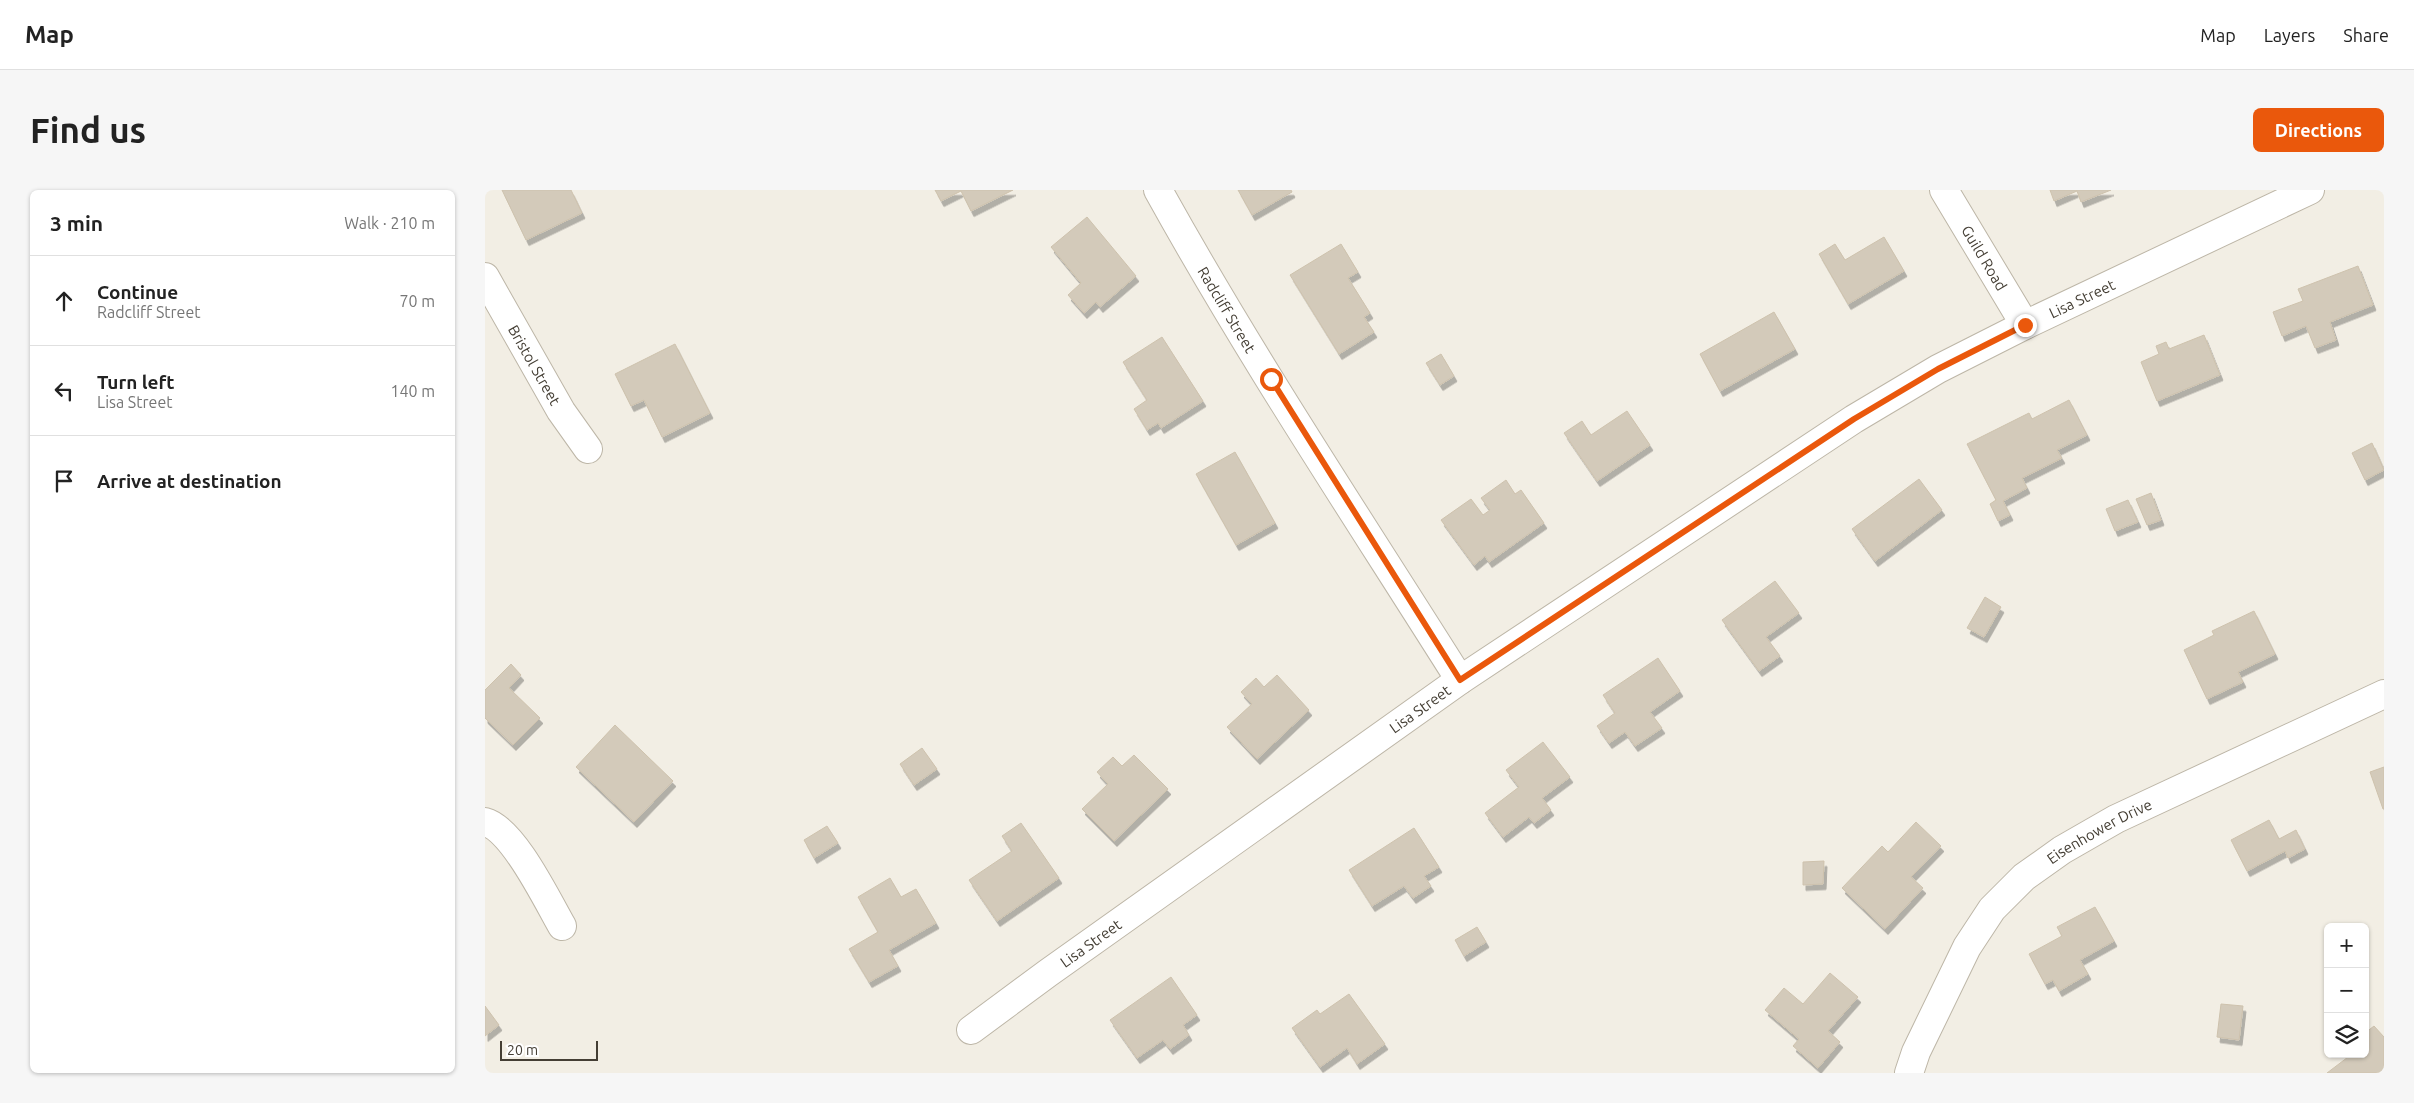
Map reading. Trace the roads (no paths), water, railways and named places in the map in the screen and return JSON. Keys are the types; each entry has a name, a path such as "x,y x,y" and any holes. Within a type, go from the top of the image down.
{"street":[{"name":"Radcliff Street","path":"1158,190 1188,244 1250,346 1460,680"},
{"name":"Guild Road","path":"1944,190 2025,325"},
{"name":"Lisa Street","path":"971,1030 1048,973 1460,680 1854,419 1938,369 2025,325 2310,190"},
{"name":"Bristol Street","path":"485,277 561,411 589,449"},
{"name":"Eisenhower Drive","path":"1909,1073 1915,1052 1967,947 1992,908 2023,877 2062,850 2117,819 2384,694"},
{"path":"485,822 502,831 515,847 562,926"}]}
